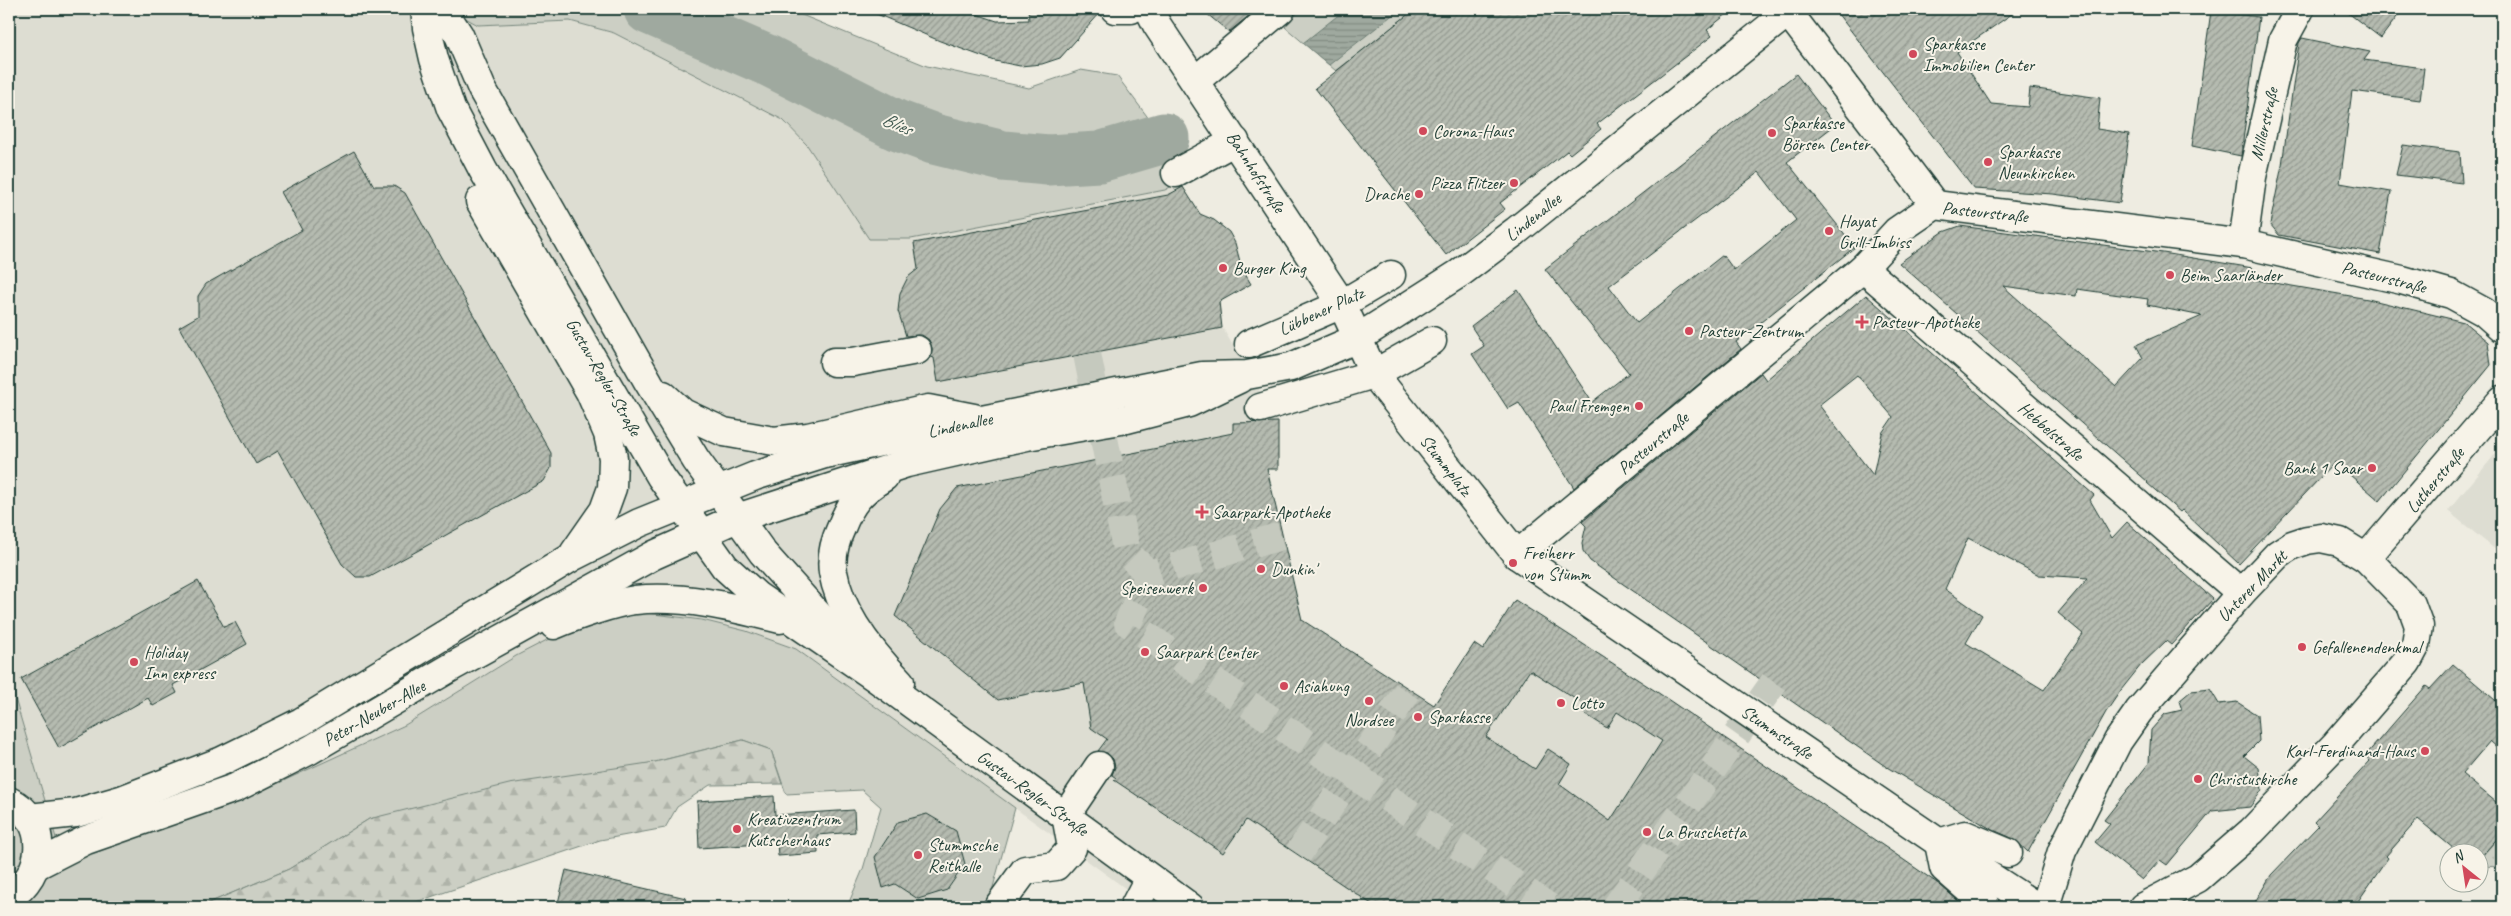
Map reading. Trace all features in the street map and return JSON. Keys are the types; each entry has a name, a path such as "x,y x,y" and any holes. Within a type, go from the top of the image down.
{"main road":[{"name":"Gustav-Regler-Straße","path":"425,9 434,59 451,109 483,170 661,477 725,567 758,596 876,678 1190,907"},
{"name":"Gustav-Regler-Straße","path":"442,9 459,35 482,89 649,383 716,491 763,553 810,608 876,678"},
{"path":"1115,9 1131,9"},
{"name":"Bahnhofstraße","path":"1149,9 1157,25 1342,304 1358,338"},
{"path":"1195,81 1281,9"},
{"name":"Millerstraße","path":"2243,244 2252,177 2283,40 2293,18 2300,9"},
{"path":"1790,10 1935,205"},
{"name":"Lindenallee","path":"681,505 755,476 824,454 1202,376 1246,375 1290,368 1358,338 1460,273 1516,231 1790,10"},
{"path":"451,109 460,148 478,198 590,392 608,434 613,458 612,488 604,510 572,557"},
{"path":"1176,173 1235,141"},
{"name":"Pasteurstraße","path":"1517,556 1863,268 1897,231 1935,205 2243,244 2402,280 2451,294 2484,312 2502,328"},
{"name":"Hebbelstraße","path":"1863,268 2241,593"},
{"name":"Lübbener Platz","path":"1248,344 1342,304 1391,275"},
{"name":"Stummplatz","path":"1358,338 1374,374 1517,556"},
{"path":"1260,408 1374,374 1432,341"},
{"path":"834,362 853,362 917,350"},
{"name":"Lindenallee","path":"700,534 737,518 907,463 1027,436 1127,419 1189,403 1246,375"},
{"path":"649,383 684,413 708,425 724,432 774,441 808,437 928,409 982,420"},
{"name":"Lutherstraße","path":"2366,558 2502,400"},
{"path":"907,463 864,490 848,508 834,543 833,572 847,612 882,664 948,732"},
{"name":"Peter-Neuber-Allee","path":"15,802 76,813 121,800 222,761 301,722 572,557 681,505"},
{"name":"Peter-Neuber-Allee","path":"37,865 86,840 235,788 310,750 455,665 654,555 700,534"},
{"name":"Unterer Markt","path":"2045,907 2062,851 2118,741 2139,712 2241,593 2278,554 2292,545 2307,540 2321,538 2340,542 2366,558 2411,604 2419,626 2416,645 2407,662 2336,744 2252,831 2198,878 2143,907"},
{"name":"Stummstraße","path":"1517,556 1939,843 2037,907"},
{"path":"455,665 564,621 633,600 674,599 703,602 797,623"},
{"path":"998,907 1025,870 1056,866 1072,848 1066,815 1099,766"},
{"path":"9,897 18,892 30,880 37,865 39,849 36,833 15,802"},
{"path":"1984,903 1944,868 1939,843 1965,835 2008,853"},
{"path":"1134,907 1148,878"}],"shaded area":[{"path":"9,9 449,9 479,25 570,21 614,33 783,120 807,145 869,239 911,239 1165,190 1191,175 1182,185 1201,215 1214,220 1229,232 1235,243 1242,269 1251,284 1220,302 1222,327 1278,422 1278,469 1267,469 1302,620 1434,705 1474,644 1483,650 1515,600 1660,694 1972,907 1151,907 796,649 746,631 702,620 638,612 516,656 405,725 222,809 184,811 60,855 16,702 9,667"},
{"path":"1346,9 1400,9 1329,65 1303,43"},
{"path":"2502,446 2502,555 2448,511"}],"green space":[{"path":"449,9 787,9 927,66 1029,88 1081,70 1117,76 1191,175 1165,190 911,239 869,239 807,145 783,120 614,33 570,21 478,25"},
{"path":"1301,9 1415,9 1336,71 1285,27"},
{"path":"638,612 702,620 746,631 796,649 1015,808 990,898 981,907 847,907 863,869 881,807 862,790 786,794 771,750 743,740 655,762 369,819 289,869 199,907 9,907 9,667 16,702 61,855 184,811 222,809 405,725 516,656 574,626"},
{"path":"743,740 771,750 782,784 710,785 677,807 665,828 600,840 401,907 199,907 289,869 369,819 509,784 655,762"},
{"path":"2502,833 2502,867 2488,866 2488,849"}],"building":[{"path":"865,9 962,9 997,21 1029,20 1028,9 1099,9 1100,13 1060,58 1042,64 1020,66 995,61 940,41"},
{"path":"1201,9 1257,9 1229,32"},
{"name":"Corona-Haus","path":"1415,9 1733,9 1707,30 1712,36 1597,124 1601,129 1570,154 1567,151 1500,203 1505,209 1446,255 1315,88"},
{"path":"1834,9 2019,9 1957,52 1991,104 2028,107 2030,88 2100,98 2097,129 2129,134 2120,203 2053,194 1974,189"},
{"path":"2343,9 2403,9 2381,38"},
{"path":"2211,11 2259,17 2241,156 2192,146"},
{"path":"2302,38 2370,52 2364,60 2424,68 2420,100 2352,91 2340,183 2391,192 2380,254 2279,235 2270,224 2282,165 2299,43"},
{"path":"1796,74 1835,125 1787,162 1855,247 1736,342 1741,349 1574,488 1519,403 1508,409 1472,354 1484,346 1471,326 1518,290 1592,402 1629,373 1545,269","holes":["1759,172 1796,220 1734,270 1723,255 1637,323 1609,286"]},
{"path":"2403,145 2460,152 2462,183 2396,175"},
{"path":"354,151 374,186 394,186 405,193 551,453 551,468 544,481 370,577 356,577 342,564 278,451 256,464 179,327 198,316 198,296 206,284 302,230 281,192"},
{"path":"1183,187 1200,214 1214,220 1229,232 1235,243 1242,269 1251,284 1219,302 1222,328 938,382 934,358 931,357 932,348 929,340 922,335 906,336 898,311 900,293 908,277 918,269 914,243 1168,195"},
{"path":"1960,226 2163,253 2253,268 2251,279 2368,299 2464,322 2488,342 2491,365 2380,501 2335,462 2239,564 2182,510 2180,512 1899,263 1943,232","holes":["2003,286 2076,296 2077,289 2148,299 2147,305 2202,316 2136,345 2143,358 2116,387"]},
{"path":"1866,295 2094,495 2090,500 2112,538 2127,522 2213,599 2171,645 2166,641 2141,665 2121,690 2106,712 2028,852 2014,839 1991,829 1885,766 1590,561 1583,551 1582,543 1586,526 1582,522 1761,373 1766,380","holes":["1857,375 1893,417 1882,433 1873,475 1819,405","1968,538 2039,575 2088,578 2058,613 2083,634 2044,690 1966,643 1982,615 1945,589"]},
{"name":"Saarpark Center","path":"1278,422 1278,469 1267,469 1302,620 1434,705 1474,644 1483,650 1515,600 1657,692 1888,849 1940,885 1965,907 1376,907 1246,820 1223,853 1114,780 1116,778 1112,775 1115,767 1113,759 1107,753 1098,751 1107,739 1091,728 1084,683 998,700 895,616 940,509 957,488 1233,433 1233,423","holes":["1530,670 1586,706 1582,712 1607,728 1617,712 1662,741 1610,821 1559,784 1571,764 1548,749 1535,769 1486,737"]},
{"name":"Holiday Inn express","path":"198,581 224,627 235,622 247,644 173,685 177,693 153,706 148,698 59,748 21,679"},
{"path":"2453,664 2502,706 2502,752 2490,741 2462,774 2502,807 2502,833 2488,849 2488,844 2448,844 2418,819 2386,856 2388,858 2354,907 2252,907 2271,875 2318,826 2314,822 2370,761 2365,756 2426,686 2430,689"},
{"name":"Christuskirche","path":"2210,689 2219,704 2237,702 2257,715 2259,741 2244,756 2259,768 2262,790 2250,807 2212,811 2167,865 2160,860 2142,880 2095,842 2110,824 2104,820 2149,763 2151,730 2165,714 2182,710 2179,701 2191,691"},
{"path":"774,796 775,815 854,810 855,832 817,835 818,853 778,856 777,843 699,848 697,801"},
{"name":"Stummsche Reithalle","path":"927,814 956,831 965,864 947,890 918,899 895,884 883,888 875,857 898,822"},
{"path":"566,870 686,898 685,907 557,907"}],"waterway":[{"name":"Blies","path":"649,9 769,61 896,125 934,139 1003,156 1048,160 1099,157 1164,138"}],"tunnel":[{"path":"1087,354 1127,553 1149,574"},
{"path":"1281,536 1149,574 1128,623 1549,907"},
{"path":"1616,907 1774,682"},
{"path":"1298,854 1409,689"}],"place":[{"name":"Sparkasse Immobilien Center","path":"1913,54"},
{"name":"Corona-Haus","path":"1423,131"},
{"name":"Sparkasse Börsen Center","path":"1772,133"},
{"name":"Sparkasse Neunkirchen","path":"1988,162"},
{"name":"Pizza Flitzer","path":"1514,183"},
{"name":"Drache","path":"1419,194"},
{"name":"Hayat Grill-Imbiss","path":"1829,231"},
{"name":"Burger King","path":"1223,268"},
{"name":"Beim Saarländer","path":"2170,275"},
{"name":"Pasteur-Apotheke","path":"1862,322"},
{"name":"Pasteur-Zentrum","path":"1689,331"},
{"name":"Paul Fremgen","path":"1639,406"},
{"name":"Bank 1 Saar","path":"2372,468"},
{"name":"Saarpark-Apotheke","path":"1202,512"},
{"name":"Freiherr von Stumm","path":"1513,563"},
{"name":"Dunkin'","path":"1261,569"},
{"name":"Speisenwerk","path":"1203,588"},
{"name":"Gefallenendenkmal","path":"2302,647"},
{"name":"Saarpark Center","path":"1145,652"},
{"name":"Holiday Inn express","path":"134,662"},
{"name":"Asiahung","path":"1284,686"},
{"name":"Nordsee","path":"1369,701"},
{"name":"Lotto","path":"1561,703"},
{"name":"Sparkasse","path":"1418,717"},
{"name":"Karl-Ferdinand-Haus","path":"2425,751"},
{"name":"Christuskirche","path":"2198,779"},
{"name":"Kreativzentrum Kutscherhaus","path":"737,829"},
{"name":"La Bruschetta","path":"1647,832"},
{"name":"Stummsche Reithalle","path":"918,855"}]}
